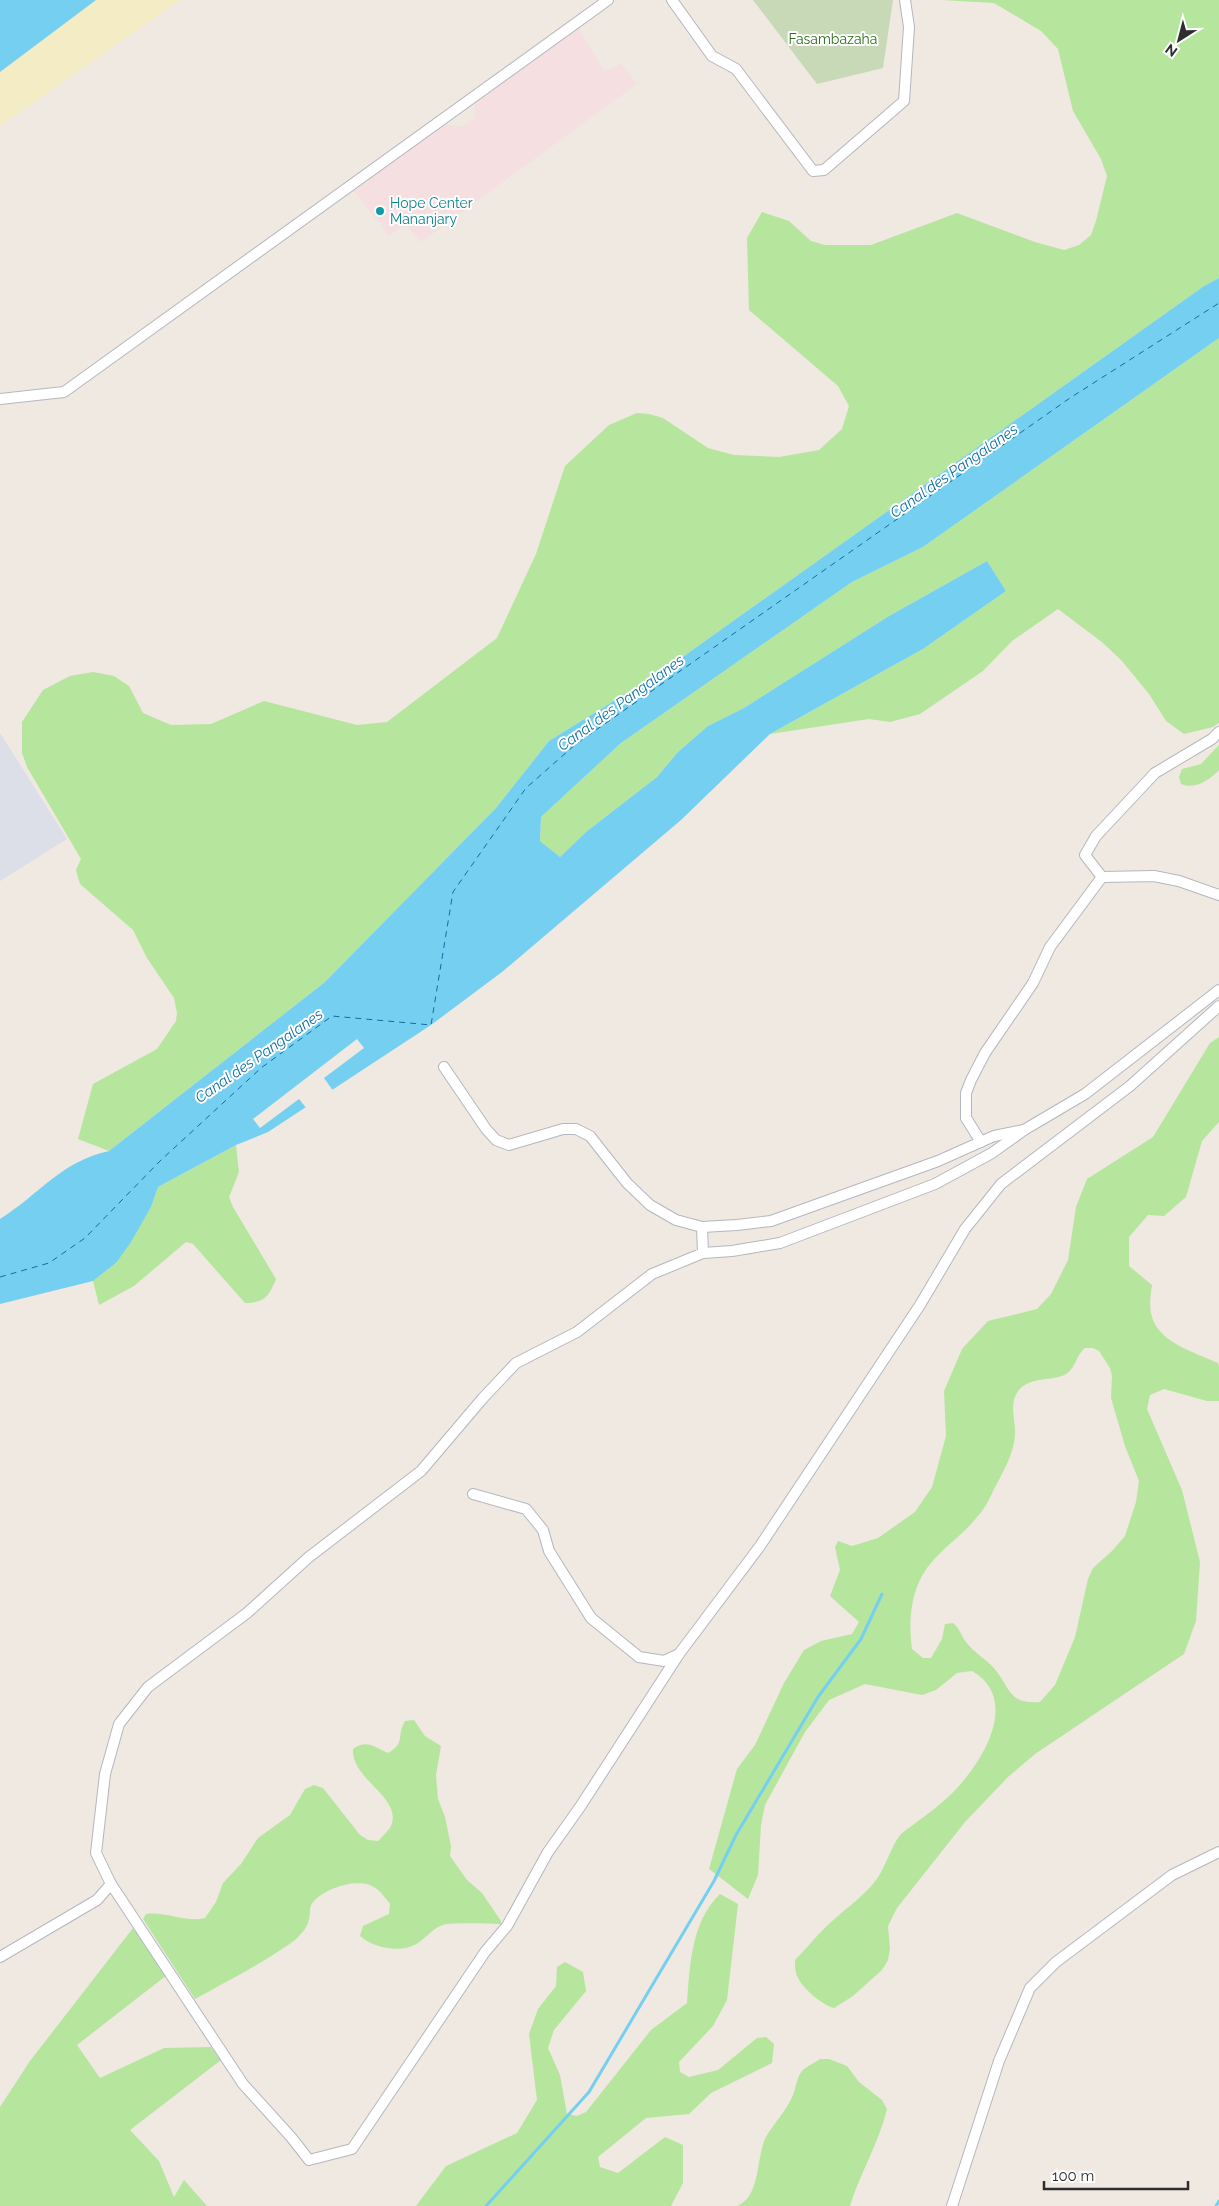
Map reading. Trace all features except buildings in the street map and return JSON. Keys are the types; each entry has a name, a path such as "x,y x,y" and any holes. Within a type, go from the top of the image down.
{"street":[{"path":"0,399 64,392 608,0"},
{"path":"672,0 712,56 736,69 813,171 818,172 824,170 904,101 909,28 905,0"},
{"path":"1102,877 1086,855 1096,836 1154,773 1212,739 1219,732"},
{"path":"1102,877 1154,876 1180,882 1219,895"},
{"path":"981,1142 966,1118 966,1093 971,1080 985,1053 1033,983 1050,947 1102,877"},
{"path":"1219,990 1085,1094 1024,1130 992,1153 926,1188 780,1243 732,1251 703,1253 652,1274 577,1332 516,1363 482,1398 421,1471 309,1557 247,1613 148,1687 119,1724 106,1774 96,1853 111,1884 243,2084 292,2137 309,2160 352,2150 485,1952 507,1926 548,1852 580,1807 679,1654 760,1546 920,1305 965,1229 1001,1184 1130,1086 1219,1006"},
{"path":"444,1067 486,1129 496,1140 509,1145 563,1128 576,1129 590,1136 627,1183 650,1205 676,1220 702,1227 771,1221 938,1161 994,1136 1024,1130"},
{"path":"702,1227 703,1253"},
{"path":"473,1494 526,1509 543,1530 549,1551 591,1618 640,1657 664,1661 679,1654"},
{"path":"952,2206 999,2061 1030,1988 1056,1962 1165,1881 1219,1852"},
{"path":"0,1957 97,1900 111,1884"}],"shaded area":[{"path":"578,27 604,71 621,64 637,84 421,242 405,224 389,236 354,191 445,124 462,127 475,118 475,102"},
{"path":"0,733 67,839 0,881"}],"green space":[{"name":"Fasambazaha","path":"753,0 893,0 883,68 817,84"},
{"path":"942,0 1219,0 1219,278 1204,286 670,666 549,741 496,808 325,982 109,1151 78,1139 93,1084 157,1049 176,1021 177,1013 174,998 147,958 133,930 80,884 76,870 81,859 27,767 22,753 22,722 43,690 70,676 93,672 114,676 129,686 143,713 171,725 211,724 264,701 357,725 387,722 497,638 536,554 565,466 609,425 637,413 649,414 663,418 708,448 734,455 779,457 819,450 842,429 849,406 838,386 749,310 747,238 762,212 789,221 811,241 825,245 871,245 957,213 1035,242 1064,250 1079,245 1091,235 1096,221 1107,176 1101,159 1073,111 1058,49 1041,31 994,3"},
{"path":"1219,338 1219,723 1213,727 1184,734 1166,721 1149,694 1122,661 1103,643 1058,609 1012,641 983,671 920,714 890,722 869,719 770,734 923,649 1006,591 987,561 889,616 744,708 708,726 678,752 657,777 586,832 560,857 540,841 541,817 621,743 852,582 923,547"},
{"path":"1219,745 1219,770 1202,783 1191,786 1181,784 1179,777 1182,769 1201,764"},
{"path":"1219,1037 1219,1122 1202,1141 1186,1197 1164,1216 1148,1215 1129,1237 1129,1266 1152,1285 1150,1302 1154,1323 1168,1339 1177,1345 1218,1363 1219,1366 1219,1401 1207,1401 1164,1389 1150,1395 1147,1409 1182,1490 1200,1562 1196,1621 1184,1654 1035,1754 1008,1777 965,1822 897,1908 888,1926 890,1949 888,1960 882,1970 853,1996 834,2008 823,2003 802,1984 796,1973 795,1960 825,1928 873,1884 901,1834 947,1798 971,1771 991,1735 995,1717 994,1700 987,1684 972,1671 957,1673 936,1690 922,1695 865,1684 829,1700 805,1732 765,1805 761,1825 758,1875 748,1899 709,1869 737,1769 755,1745 784,1683 804,1650 821,1641 852,1634 859,1622 830,1596 840,1570 835,1547 838,1541 852,1546 878,1538 915,1512 932,1487 946,1436 944,1391 962,1349 988,1321 1037,1309 1051,1294 1068,1260 1076,1207 1087,1179 1153,1137 1210,1043","holes":["1085,1348 1093,1348 1099,1351 1110,1368 1112,1376 1111,1398 1125,1446 1139,1481 1136,1502 1125,1536 1093,1568 1088,1579 1075,1637 1055,1685 1040,1702 1030,1702 1016,1698 1011,1694 994,1668 969,1646 953,1623 945,1624 942,1639 931,1658 923,1658 912,1649 910,1627 912,1604 924,1572 936,1557 982,1511 1004,1471 1014,1442 1013,1406 1019,1390 1034,1381 1056,1378 1067,1374 1082,1351"]},
{"path":"236,1145 239,1172 229,1197 233,1207 276,1279 268,1294 257,1302 245,1303 193,1244 186,1242 134,1286 99,1305 93,1281 116,1263 151,1207 158,1187"},
{"path":"414,1720 425,1736 441,1746 436,1775 438,1799 445,1817 451,1846 450,1856 467,1880 482,1893 501,1921 501,1924 462,1923 443,1925 411,1946 396,1949 388,1948 373,1944 360,1936 363,1926 389,1914 390,1904 377,1889 370,1885 353,1883 344,1885 327,1891 312,1903 307,1926 300,1936 291,1943 195,1999 143,1919 146,1914 161,1914 190,1919 205,1918 216,1902 223,1883 241,1864 258,1838 290,1815 305,1789 314,1785 323,1788 360,1835 368,1840 378,1841 391,1826 393,1816 390,1806 384,1797 360,1770 355,1760 353,1749 367,1744 388,1753 397,1746 405,1721"},
{"path":"720,1894 738,1904 727,2000 713,2026 679,2062 680,2072 689,2077 718,2070 757,2038 766,2037 774,2044 772,2063 711,2093 689,2114 646,2118 598,2157 600,2167 618,2173 665,2137 683,2145 683,2183 671,2206 416,2206 446,2166 517,2133 537,2100 529,2034 538,2009 556,1986 557,1967 565,1962 583,1972 586,1991 554,2030 548,2048 560,2075 567,2114 577,2116 586,2112 651,2030 687,2003 691,1959 698,1931 710,1905"},
{"path":"133,1928 167,1975 77,2045 100,2078 164,2048 211,2047 221,2060 130,2130 159,2161 174,2197 184,2180 207,2206 0,2206 0,2107 30,2061"},
{"path":"820,2059 829,2059 847,2066 859,2082 882,2100 887,2109 884,2122 850,2206 737,2206 745,2201 750,2194 757,2175 766,2137 790,2101 799,2075"}],"sand":[{"path":"50,0 180,0 0,126 0,35"}],"water":[{"path":"0,0 96,0 0,72"},
{"name":"Canal des Pangalanes","path":"1219,278 1219,338 923,547 852,582 621,743 541,817 540,841 560,857 586,832 657,777 678,752 708,726 744,708 889,616 987,561 1006,591 923,649 770,734 681,820 502,972 431,1025 268,1132 236,1145 158,1187 151,1207 131,1242 116,1263 93,1281 0,1304 0,1219 64,1171 92,1156 109,1151 325,982 496,808 549,741 670,666 1204,286"}],"pier":[{"path":"357,1039 364,1048 324,1078 334,1092 307,1109 299,1099 260,1128 253,1119"}],"waterway":[{"path":"486,2206 589,2092 714,1881 736,1835 818,1697 861,1639 882,1594"},
{"path":"1216,2206 1219,2201"}],"ferry route":[{"path":"0,1277 49,1263 85,1238 160,1161 261,1068 332,1016 431,1025 453,892 526,788 576,744 1070,398 1219,303"}],"place":[{"name":"Hope Center Mananjary","path":"380,211"}]}
